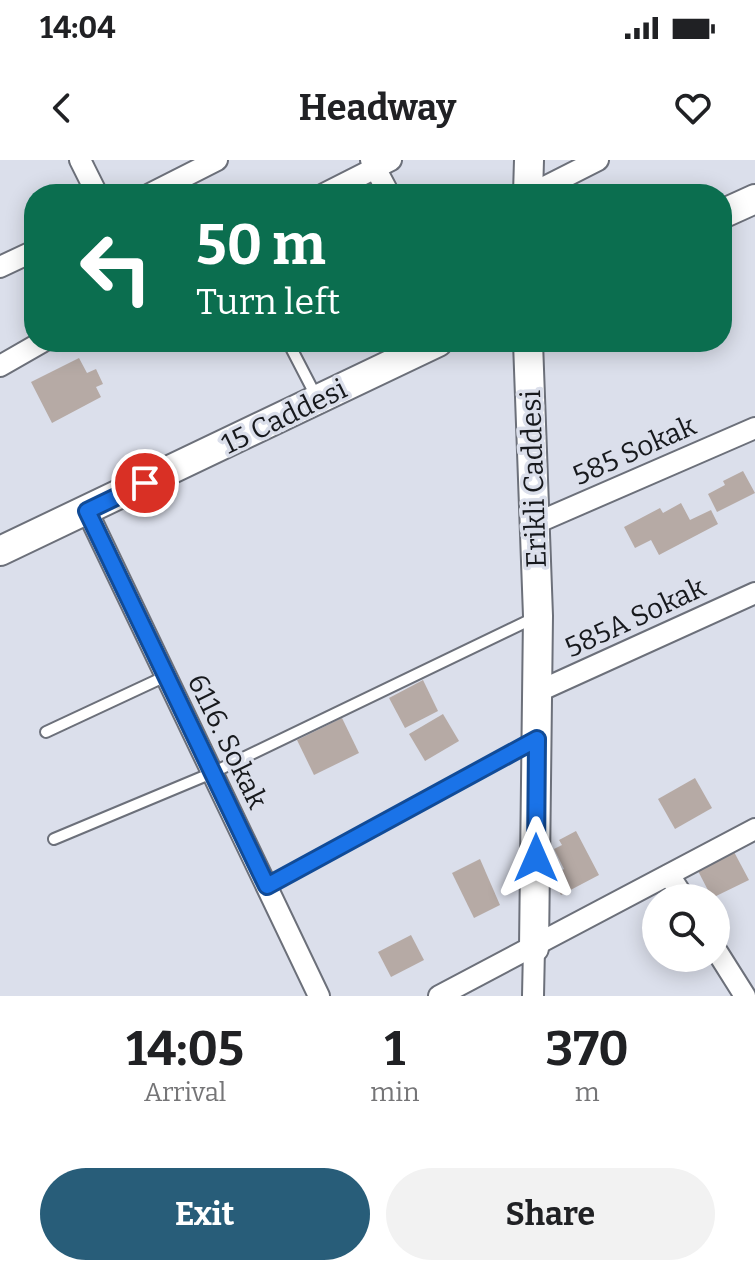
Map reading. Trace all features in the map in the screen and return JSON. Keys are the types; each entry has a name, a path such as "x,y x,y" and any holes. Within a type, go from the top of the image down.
{"street":[{"path":"80,160 92,184"},
{"path":"170,184 217,160"},
{"path":"529,160 530,184"},
{"path":"550,184 598,160"},
{"path":"342,184 379,163 386,184"},
{"path":"732,209 755,199"},
{"path":"0,267 24,256"},
{"path":"0,366 24,352"},
{"name":"15 Caddesi","path":"0,551 417,352"},
{"name":"Erikli Caddesi","path":"528,352 538,616 534,948"},
{"name":"585 Sokak","path":"534,524 755,428"},
{"name":"6116. Sokak","path":"87,511 319,996"},
{"name":"585A Sokak","path":"537,692 755,593"},
{"path":"439,996 755,829"},
{"path":"669,875 675,884"},
{"path":"533,996 534,948"},
{"path":"730,972 745,996"}],"lane":[{"path":"293,352 318,400"},
{"path":"54,839 212,773 538,616"},
{"path":"46,732 166,676"},
{"path":"267,886 537,739"}],"building":[{"path":"79,358 87,373 96,369 103,384 96,387 101,397 52,423 31,382"},
{"path":"743,471 755,493 717,512 708,494 725,485 723,481"},
{"path":"681,503 690,520 711,510 718,524 659,555 651,540 635,548 624,527 660,508 663,513"},
{"path":"423,680 438,711 405,728 389,698"},
{"path":"443,714 459,741 425,761 409,734"},
{"path":"342,718 359,753 314,775 297,740"},
{"path":"695,778 712,808 675,829 658,799"},
{"path":"576,831 599,875 561,895 551,876 564,869 554,849 562,845 559,840"},
{"path":"733,850 749,880 730,889 730,884 705,884 697,869"},
{"path":"480,859 500,905 474,918 452,873"},
{"path":"411,935 424,960 391,977 378,952"}],"route":[{"path":"145,483 87,511 267,886 537,739 536,858"}]}
